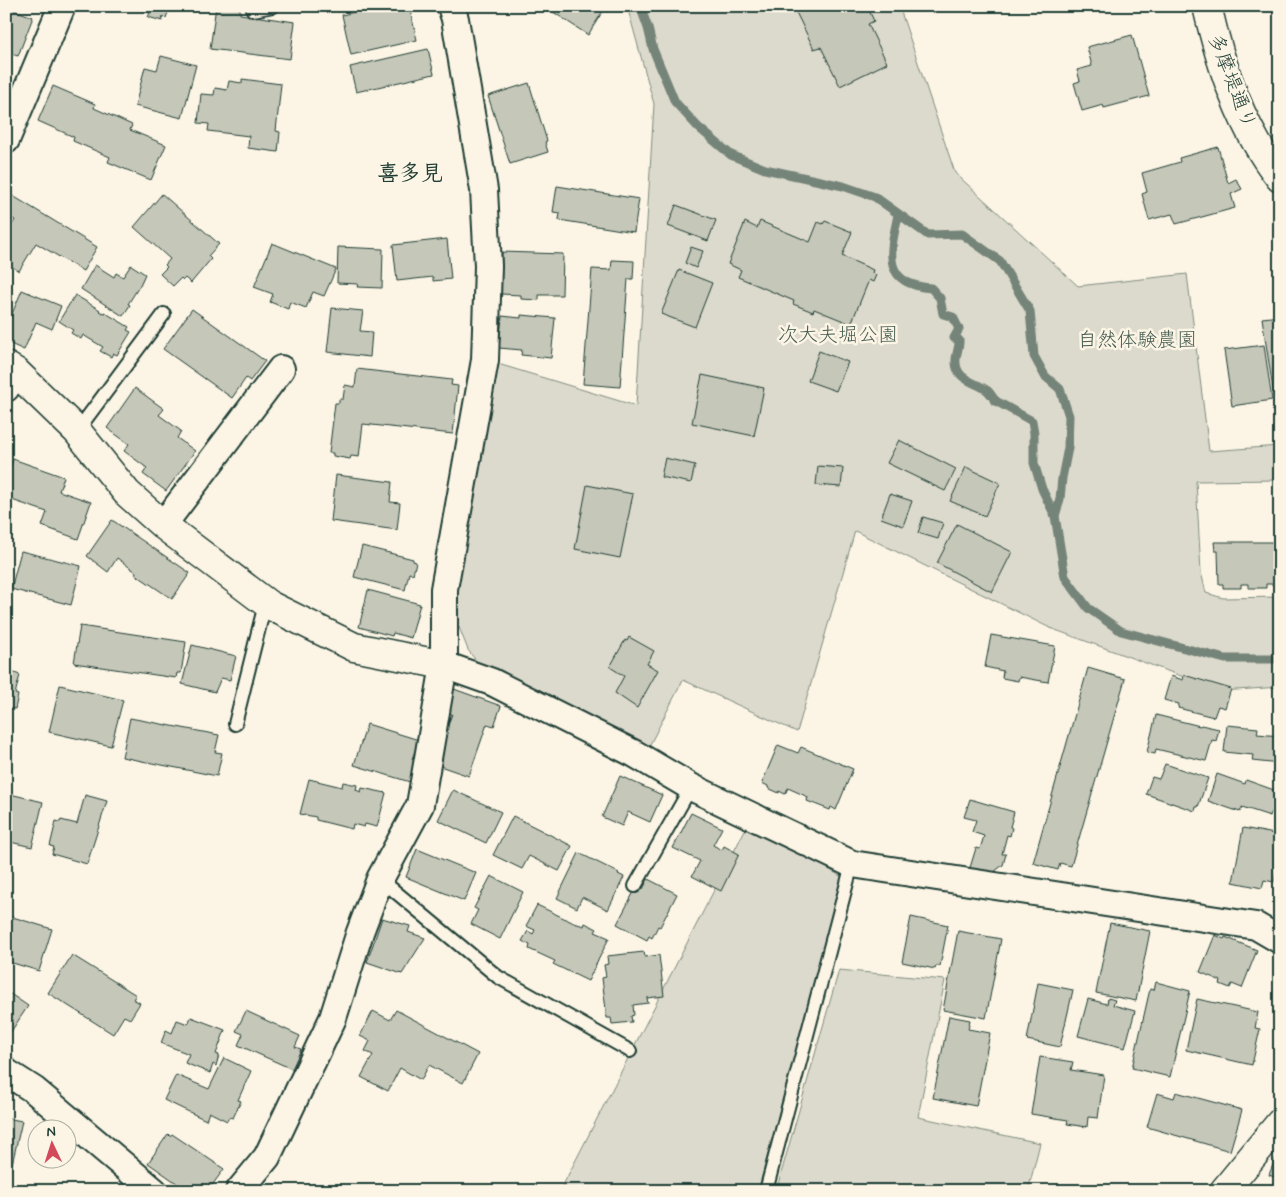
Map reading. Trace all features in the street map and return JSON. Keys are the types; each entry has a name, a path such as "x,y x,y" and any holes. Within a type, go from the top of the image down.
{"street":[{"path":"6,140 62,6"},
{"path":"239,1191 267,1158 333,1018 360,932 380,879 420,805 444,665 444,589 484,360 488,266 484,190 455,19 451,6"},
{"name":"多摩堤通り","path":"1207,6 1226,76 1242,116 1280,178"},
{"path":"163,525 281,369"},
{"path":"10,375 76,431 127,493 163,525 269,605 354,647 444,665 492,682 635,754 691,787 852,864 1256,926 1280,940"},
{"path":"6,1072 34,1090 154,1191"},
{"path":"1224,1191 1280,1123"}],"lane":[{"path":"253,10 273,6"},
{"path":"76,431 164,314"},
{"path":"235,724 262,616 269,605"},
{"path":"635,886 691,787"},
{"path":"766,1191 852,864"},
{"path":"380,879 498,977 630,1051"}],"green space":[{"name":"次大夫堀公園","path":"627,6 899,6 955,173 1078,286 1187,274 1209,451 1280,446 1280,480 1196,481 1201,572 1206,593 1223,598 1280,597 1280,687 1222,691 1050,628 855,531 797,732 683,680 643,758 492,682 468,650 444,589 485,360 636,406 654,104"},
{"path":"749,822 842,877 758,1191 560,1191"},
{"path":"839,970 945,980 918,1117 1040,1143 1028,1191 776,1191"}],"building":[{"path":"128,6 170,6 166,18 163,17 162,21 148,17 150,13"},
{"path":"216,6 240,8 240,14 295,22 290,59 210,49"},
{"path":"377,6 409,6 417,40 351,55 342,15 371,8 372,12 379,10"},
{"path":"544,6 606,6 588,35"},
{"path":"793,6 867,6 874,21 868,24 887,63 840,86 821,47 814,49"},
{"path":"6,7 33,17 18,56 8,53 10,48 6,46"},
{"path":"1132,35 1149,96 1104,108 1103,105 1082,111 1074,83 1080,81 1077,70 1092,66 1087,47"},
{"path":"428,49 434,74 356,92 350,67"},
{"path":"161,56 196,65 182,118 135,106 145,67 157,70"},
{"path":"242,79 281,84 276,131 280,132 278,152 248,148 249,136 208,131 209,124 198,123 201,94 214,95 215,88 227,90 229,81 242,83"},
{"path":"529,83 547,141 545,142 548,152 510,164 488,96"},
{"path":"53,86 95,104 94,108 132,125 130,130 166,145 151,180 108,162 110,157 73,141 74,137 38,121"},
{"path":"1218,147 1228,183 1236,179 1242,189 1231,194 1235,208 1176,224 1172,214 1149,220 1142,194 1147,192 1142,173 1180,162 1179,158"},
{"path":"557,186 639,199 634,232 559,220 560,213 553,212"},
{"path":"162,194 219,244 208,256 211,259 191,283 185,278 183,280 181,278 173,286 160,274 167,267 165,265 170,259 134,227"},
{"path":"13,196 97,247 83,271 36,243 19,271 6,263 6,235 15,220 6,215 6,206"},
{"path":"676,205 716,220 708,241 668,226"},
{"path":"760,221 810,242 818,222 823,224 825,221 852,232 842,256 873,270 872,273 876,275 873,282 869,280 851,324 814,309 813,312 793,304 794,301 738,277 741,270 728,264 745,222 757,228"},
{"path":"447,239 451,279 433,281 433,277 397,281 393,245"},
{"path":"272,243 336,269 324,296 313,292 306,308 290,302 288,309 270,302 273,294 254,287"},
{"path":"338,247 383,249 382,288 357,287 358,284 337,283"},
{"path":"691,247 703,251 696,268 685,263"},
{"path":"502,252 563,254 562,295 539,295 539,300 521,299 521,295 501,294"},
{"path":"612,260 634,261 633,279 628,279 620,387 583,384 592,269 611,270"},
{"path":"95,265 114,277 116,273 123,277 131,265 145,274 123,316 81,289"},
{"path":"679,270 712,283 695,327 661,314"},
{"path":"22,290 61,306 52,329 36,322 24,350 6,342 6,328"},
{"path":"75,295 99,311 129,327 127,330 131,332 117,355 113,353 111,357 100,351 103,347 83,335 81,339 71,333 73,330 59,321"},
{"path":"332,308 363,311 360,331 372,332 370,357 327,352"},
{"path":"192,309 265,361 250,381 246,378 232,398 163,349"},
{"path":"521,315 555,318 551,358 521,355 522,350 499,348 502,316 521,318"},
{"path":"1280,316 1280,395 1274,396 1262,318"},
{"path":"1264,345 1272,400 1232,406 1224,350"},
{"path":"819,351 848,362 836,391 808,381"},
{"path":"357,369 452,380 451,385 458,386 453,434 363,424 359,457 351,456 350,459 333,456 333,453 329,453 335,403 339,403 339,399 343,399 345,385 355,387"},
{"path":"702,375 764,388 754,436 692,423"},
{"path":"135,388 164,409 159,415 181,431 177,438 195,451 166,491 143,474 147,468 124,451 129,444 107,428"},
{"path":"899,440 956,469 945,491 887,463"},
{"path":"665,458 695,465 691,483 661,477"},
{"path":"13,459 64,477 59,491 91,502 78,539 42,526 47,512 6,498 6,480"},
{"path":"818,466 843,468 841,487 816,485"},
{"path":"966,467 1000,483 985,516 950,501"},
{"path":"336,475 392,482 390,502 400,503 397,530 331,521"},
{"path":"587,485 633,494 620,558 575,549"},
{"path":"890,494 912,501 903,526 881,518"},
{"path":"923,517 943,523 938,539 918,533"},
{"path":"112,520 190,573 172,599 135,574 136,572 117,558 108,572 87,556"},
{"path":"957,524 1012,552 992,592 937,563"},
{"path":"1214,542 1280,542 1280,588 1274,588 1274,584 1266,584 1266,588 1248,588 1248,584 1241,584 1241,588 1223,588 1223,584 1219,584 1218,551 1215,551"},
{"path":"362,546 413,559 416,562 413,574 409,573 405,590 354,577"},
{"path":"21,551 81,566 71,605 11,589"},
{"path":"368,590 420,604 411,638 393,633 392,636 359,627"},
{"path":"80,626 186,642 181,673 177,673 176,678 74,663"},
{"path":"991,635 1055,646 1048,682 1019,677 1018,681 1002,678 1003,671 985,667"},
{"path":"629,637 654,651 647,664 658,670 637,708 615,693 624,676 610,667 625,640 627,641"},
{"path":"192,645 236,656 230,680 221,678 215,692 182,684"},
{"path":"1088,668 1125,679 1071,866 1060,863 1058,870 1033,863"},
{"path":"6,670 20,675 15,694 18,695 15,709 9,708 9,715 6,714"},
{"path":"1184,675 1231,689 1225,708 1218,706 1214,717 1178,708 1179,704 1164,700 1171,676 1183,680"},
{"path":"60,685 123,700 111,746 49,732"},
{"path":"454,689 501,706 494,726 487,724 469,776 437,765 436,756 452,714 443,710 450,691 453,692"},
{"path":"1156,715 1219,729 1216,741 1212,740 1206,761 1156,749 1155,754 1147,752"},
{"path":"130,718 219,735 215,752 222,753 217,776 122,757"},
{"path":"367,724 419,740 412,759 417,761 410,782 354,765"},
{"path":"1227,725 1258,728 1257,734 1280,736 1280,764 1252,761 1253,755 1224,752"},
{"path":"778,745 798,753 801,747 853,769 836,810 831,807 830,810 807,801 808,797 788,788 785,794 779,791 779,793 762,783"},
{"path":"1165,764 1208,778 1195,811 1146,794 1152,777 1159,779"},
{"path":"1217,774 1245,784 1246,780 1274,790 1276,784 1280,785 1280,814 1272,811 1270,816 1242,807 1240,812 1208,801"},
{"path":"620,776 662,795 650,822 628,812 622,826 602,817"},
{"path":"309,779 342,787 343,782 357,785 356,790 361,792 362,788 386,793 377,827 365,824 364,827 353,824 352,829 316,820 316,817 300,814"},
{"path":"453,790 501,812 486,843 438,820"},
{"path":"6,793 43,802 32,847 6,841"},
{"path":"85,795 107,801 87,864 52,854 54,847 50,846 56,821 60,822 61,820 77,824"},
{"path":"970,799 1014,812 1010,836 1007,835 1002,854 1006,854 1003,865 990,875 969,871 976,848 980,849 984,836 972,832 976,820 964,817"},
{"path":"691,813 722,828 713,845 722,850 724,846 739,854 721,891 692,876 700,861 673,848"},
{"path":"513,816 572,846 559,871 529,856 522,869 493,855"},
{"path":"1243,828 1280,835 1280,853 1274,882 1264,880 1262,888 1233,882"},
{"path":"417,849 476,873 464,901 406,877"},
{"path":"579,853 624,877 608,910 582,897 577,908 557,898"},
{"path":"491,876 523,892 500,939 471,924 478,910 474,908"},
{"path":"648,879 677,894 660,927 658,926 652,938 649,936 647,940 617,924 637,886 643,889"},
{"path":"537,905 574,923 584,926 585,923 597,929 595,932 609,938 588,981 553,964 555,961 529,949 530,945 522,941 528,931 533,934 535,930 526,926"},
{"path":"6,915 52,929 39,971 6,961"},
{"path":"911,917 948,925 940,966 936,966 935,969 902,962"},
{"path":"382,918 410,926 408,932 425,938 402,974 367,962"},
{"path":"1110,923 1150,931 1136,1001 1096,993"},
{"path":"958,931 1001,939 986,1018 943,1010"},
{"path":"1215,935 1257,950 1242,988 1232,984 1230,988 1220,984 1221,981 1200,972"},
{"path":"644,952 645,957 659,955 664,996 647,998 648,1003 633,1005 634,1015 631,1016 632,1022 612,1024 611,1018 607,1018 602,978 606,977 604,965 608,964 607,956"},
{"path":"72,955 136,995 133,999 140,1003 130,1019 124,1016 113,1034 48,993"},
{"path":"1156,982 1190,991 1170,1077 1132,1068 1150,989 1154,990"},
{"path":"1038,983 1073,990 1060,1047 1027,1040"},
{"path":"6,991 28,1006 6,1039"},
{"path":"1108,998 1115,1000 1113,1005 1135,1011 1125,1048 1078,1036 1088,999 1107,1004"},
{"path":"1197,999 1258,1012 1255,1028 1260,1029 1252,1065 1186,1050"},
{"path":"396,1010 478,1054 463,1083 429,1065 421,1080 400,1068 388,1091 361,1077 373,1055 365,1051 370,1041 360,1036 373,1011 390,1020"},
{"path":"246,1011 300,1036 295,1047 301,1049 292,1069 238,1045 243,1034 236,1031"},
{"path":"949,1016 970,1020 968,1029 990,1033 976,1106 933,1098"},
{"path":"191,1017 225,1030 216,1054 219,1055 216,1066 213,1064 210,1073 185,1063 189,1054 161,1043 166,1030 172,1033 177,1020 188,1024"},
{"path":"1040,1057 1073,1062 1071,1070 1104,1075 1098,1118 1088,1117 1087,1127 1067,1124 1068,1120 1031,1114"},
{"path":"224,1058 251,1071 238,1100 241,1101 233,1118 229,1117 227,1121 209,1112 206,1120 164,1100 176,1075 209,1089"},
{"path":"1176,1092 1242,1110 1230,1151 1147,1127 1157,1093 1174,1098"},
{"path":"6,1118 22,1121 6,1190"},
{"path":"168,1134 170,1136 172,1134 224,1169 210,1188 208,1187 205,1191 188,1191 148,1163"},
{"path":"1280,1146 1280,1179 1269,1175"}],"waterway":[{"path":"640,6 653,49 675,102 698,127 731,155 765,169 843,186 875,197 928,235 962,234 1000,261 1030,311 1034,356 1045,376 1060,389 1069,416 1068,448 1060,499 1055,516"},
{"path":"898,215 892,253 896,273 904,280 915,285 931,288 940,298 943,314 953,317 959,329 954,338 959,340 956,360 957,369 968,380 988,391 996,401"},
{"path":"994,400 1032,421 1034,463 1042,489 1055,516 1065,577 1088,608 1121,631 1225,659 1280,659"}],"district":[{"name":"喜多見","path":"410,172"}],"park label":[{"name":"自然体験農園","path":"1137,339"}]}
